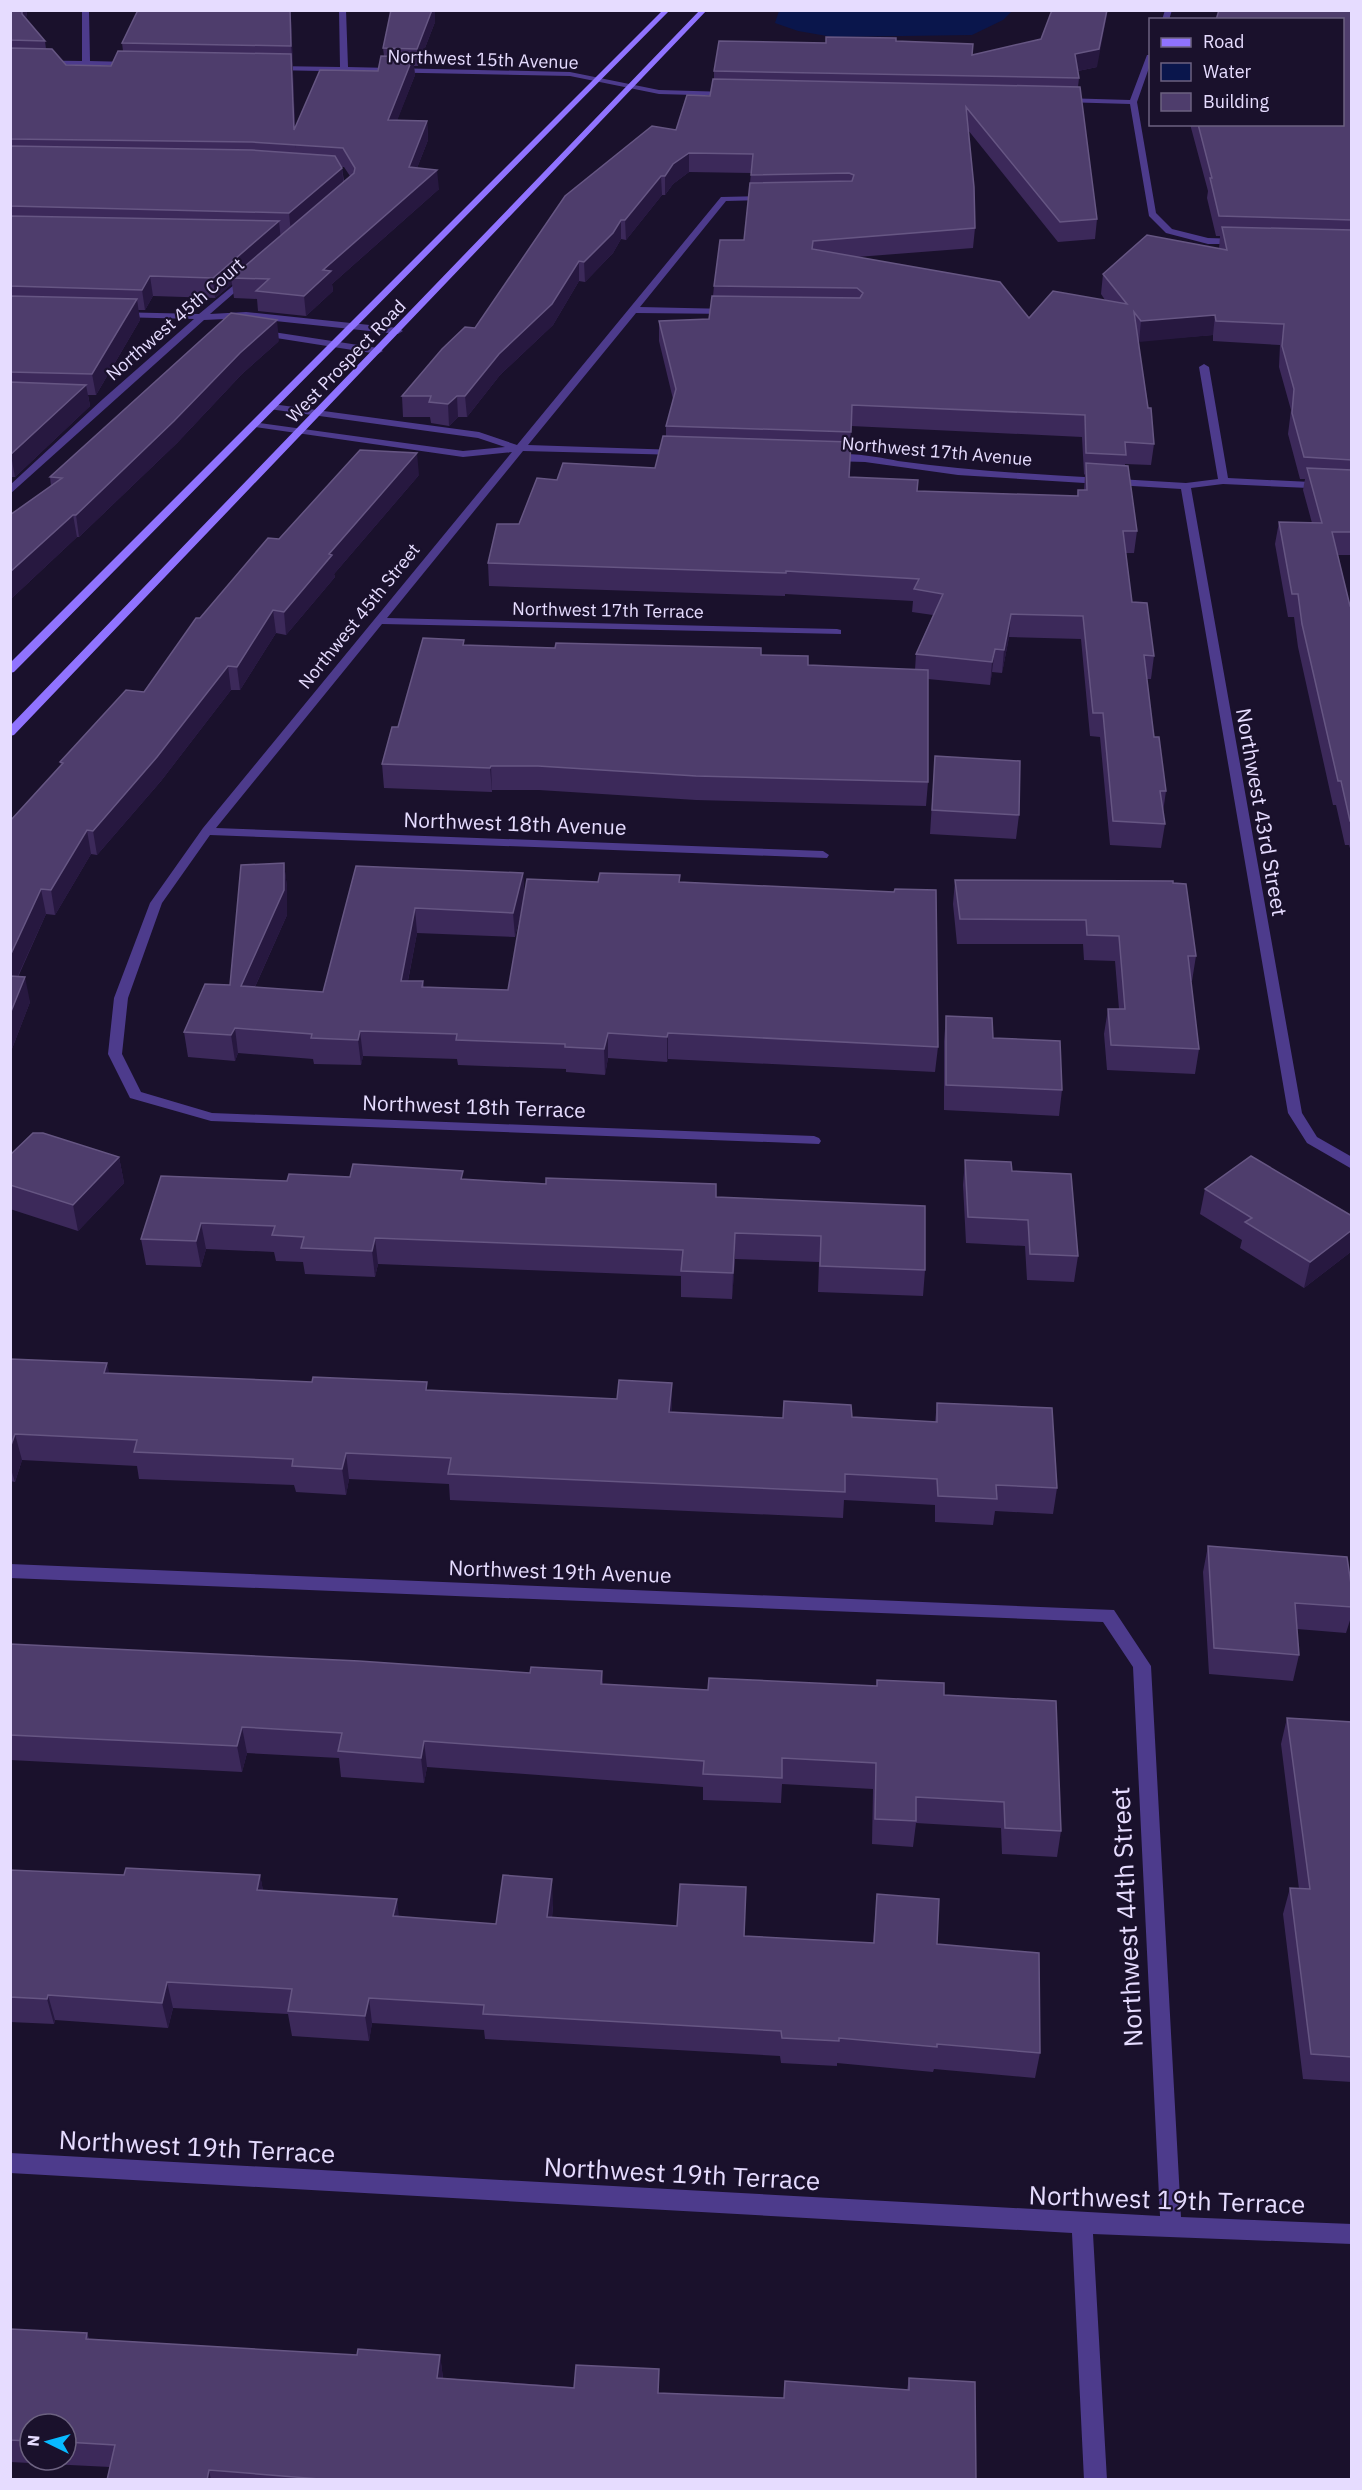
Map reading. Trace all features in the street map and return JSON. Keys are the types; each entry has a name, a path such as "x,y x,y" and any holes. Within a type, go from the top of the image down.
{"main road":[{"name":"West Prospect Road","path":"10,670 667,10"},
{"name":"West Prospect Road","path":"10,733 704,10"}],"street":[{"path":"85,10 86,63"},
{"path":"342,10 344,69"},
{"path":"1149,60 1133,102 1152,214 1169,231 1208,241 1244,242"},
{"path":"10,62 145,65"},
{"name":"Northwest 15th Avenue","path":"262,68 570,74 659,92 744,94"},
{"path":"1048,100 1133,102"},
{"name":"Northwest 45th Street","path":"135,1095 115,1054 121,998 156,903 207,831 724,199 778,197"},
{"name":"Northwest 45th Court","path":"10,491 106,401 252,273"},
{"path":"634,310 739,312"},
{"path":"112,314 203,317 246,315 398,331"},
{"path":"203,317 225,325"},
{"path":"246,330 378,351"},
{"path":"1204,367 1223,481"},
{"path":"94,401 106,401"},
{"path":"272,407 479,435 518,448"},
{"path":"255,424 463,454 518,448 686,453"},
{"name":"Northwest 17th Avenue","path":"817,457 865,459 958,472 1186,486 1223,481 1352,487"},
{"name":"Northwest 43rd Street","path":"1186,486 1295,1113 1312,1140 1352,1164"},
{"name":"Northwest 17th Terrace","path":"378,621 837,632"},
{"name":"Northwest 18th Avenue","path":"207,831 823,855"},
{"name":"Northwest 18th Terrace","path":"135,1095 212,1117 814,1141"},
{"name":"Northwest 19th Avenue","path":"10,1571 1108,1615"},
{"name":"Northwest 44th Street","path":"1108,1615 1142,1666 1171,2225"},
{"name":"Northwest 19th Terrace","path":"10,2163 1082,2223 1352,2234"},
{"path":"1082,2223 1096,2480"}],"water":[{"path":"779,10 1012,11 1003,20 972,35 833,37 798,31 775,23"}],"building":[{"path":"10,10 22,10 22,14 45,41 10,40"},
{"path":"138,10 290,10 291,46 122,43"},
{"path":"391,10 432,10 417,49 383,48"},
{"path":"1052,10 1107,10 1099,49 1075,54 1079,78 714,71 719,41 826,43 826,37 896,38 896,41 973,44 972,55 1041,39"},
{"path":"1219,10 1352,10 1352,220 1219,216 1199,126 1344,126 1344,18 1217,18"},
{"path":"10,48 52,49 66,65 111,66 118,51 291,54 294,130 320,70 378,71 381,56 413,57 388,120 427,121 409,167 437,170 323,270 331,271 304,296 256,291 269,279 231,278 354,173 355,168 343,148 252,142 10,139"},
{"path":"713,79 1080,87 1097,219 1060,222 966,107 974,187 975,228 813,241 812,249 1000,282 1029,318 1053,291 1127,304 1103,274 1147,235 1227,250 1222,227 1352,230 1352,460 1304,457 1292,413 1294,389 1282,346 1284,324 1216,321 1215,315 1141,321 1134,312 1148,408 1151,408 1154,444 1125,442 1126,455 1086,453 1085,415 852,405 851,432 666,426 676,389 659,321 709,319 712,296 860,298 863,293 857,288 714,286 720,240 744,240 750,183 852,181 854,175 849,173 751,175 753,154 689,153 673,164 625,220 621,220 613,233 584,262 579,261 552,304 499,354 465,396 457,396 448,404 429,402 431,396 402,396 442,349 465,327 475,328 565,196 652,126 676,130 687,95 710,96"},
{"path":"10,146 252,150 335,156 342,168 289,213 10,206"},
{"path":"10,216 279,221 213,278 150,276 142,290 10,286"},
{"path":"10,296 137,299 92,374 10,372"},
{"path":"231,313 277,320 240,353 174,421 76,515 73,515 10,572 10,515 62,478 50,477"},
{"path":"10,382 86,385 10,455"},
{"path":"663,436 851,442 849,477 918,480 917,491 1078,496 1078,490 1087,490 1086,463 1128,466 1137,531 1123,531 1132,602 1147,603 1154,656 1144,655 1154,737 1159,737 1166,791 1160,791 1165,824 1113,821 1103,713 1093,713 1083,616 1011,614 1004,650 995,649 992,662 916,654 943,594 914,589 919,579 786,571 786,573 488,563 497,524 519,524 537,478 557,480 563,463 655,468"},
{"path":"360,450 417,453 329,554 332,555 284,612 273,610 237,667 228,666 157,757 93,831 87,830 51,890 41,889 10,956 10,821 126,690 144,692 196,618 200,618 268,538 279,539"},
{"path":"1307,468 1352,470 1352,532 1332,532 1350,606 1352,606 1352,821 1350,821 1341,781 1338,781 1302,624 1298,594 1292,594 1279,522 1322,523"},
{"path":"423,638 464,640 463,645 555,648 556,643 761,648 761,655 808,656 808,665 928,670 928,782 696,776 538,766 491,766 490,768 382,764 392,727 398,727"},
{"path":"935,756 1020,761 1019,815 932,810"},
{"path":"284,863 284,890 241,986 323,992 356,866 523,873 513,913 415,908 401,981 423,981 422,987 508,990 527,879 598,882 600,873 680,875 679,882 894,892 895,889 936,890 938,1047 668,1033 667,1037 608,1033 604,1049 565,1047 565,1044 456,1040 457,1034 360,1031 358,1040 311,1038 312,1034 235,1028 231,1035 184,1032 205,984 230,985 241,865"},
{"path":"955,880 1173,881 1173,883 1186,884 1196,956 1188,956 1199,1049 1111,1045 1108,1009 1125,1009 1119,936 1087,935 1086,920 960,919"},
{"path":"10,976 25,977 10,1014"},
{"path":"946,1016 992,1018 993,1038 1060,1041 1062,1090 946,1085"},
{"path":"33,1133 43,1133 119,1157 73,1205 10,1185 10,1155"},
{"path":"1251,1156 1352,1216 1352,1230 1310,1262 1245,1222 1252,1218 1205,1189"},
{"path":"965,1160 1011,1162 1012,1171 1071,1174 1078,1256 1030,1254 1028,1220 968,1217"},
{"path":"353,1164 463,1171 461,1179 546,1184 546,1178 716,1184 716,1197 925,1206 925,1270 820,1266 821,1236 735,1233 733,1273 681,1271 683,1250 375,1238 372,1251 301,1248 304,1237 272,1235 275,1226 201,1223 196,1241 141,1239 161,1176 287,1181 289,1174 350,1177"},
{"path":"10,1359 107,1363 104,1373 312,1382 313,1377 427,1382 426,1390 617,1399 619,1380 672,1383 669,1412 783,1418 784,1401 851,1405 852,1417 937,1422 937,1403 1052,1408 1057,1488 996,1485 997,1499 938,1496 937,1479 845,1474 845,1492 448,1474 451,1458 346,1453 342,1469 292,1466 293,1459 134,1452 137,1440 15,1434 10,1448"},
{"path":"1208,1546 1347,1557 1352,1607 1295,1603 1299,1655 1214,1648"},
{"path":"10,1644 359,1661 530,1673 531,1667 602,1671 601,1684 708,1690 709,1678 877,1686 877,1680 944,1683 944,1695 1056,1701 1061,1831 1005,1828 1004,1802 916,1797 916,1821 875,1819 876,1763 782,1758 782,1778 703,1774 704,1761 424,1741 421,1758 338,1751 342,1733 242,1727 237,1746 10,1735"},
{"path":"1287,1718 1352,1722 1352,2057 1311,2054 1290,1888 1310,1889"},
{"path":"126,1868 260,1875 257,1890 397,1899 393,1916 496,1924 503,1875 552,1879 547,1917 677,1926 680,1884 746,1887 744,1936 874,1943 877,1894 939,1899 937,1944 1039,1953 1040,2053 839,2038 839,2041 782,2038 781,2031 483,2014 484,2005 369,1998 365,2016 288,2011 292,1989 167,1982 162,2003 48,1995 47,1999 10,1997 10,1870 124,1875"},
{"path":"10,2329 87,2333 86,2339 357,2355 358,2349 440,2355 437,2378 574,2388 576,2365 659,2369 658,2393 784,2398 785,2381 909,2390 909,2378 975,2382 976,2480 332,2480 209,2470 207,2480 107,2480 115,2445 78,2443 78,2412 18,2412 18,2440 10,2440"}]}
